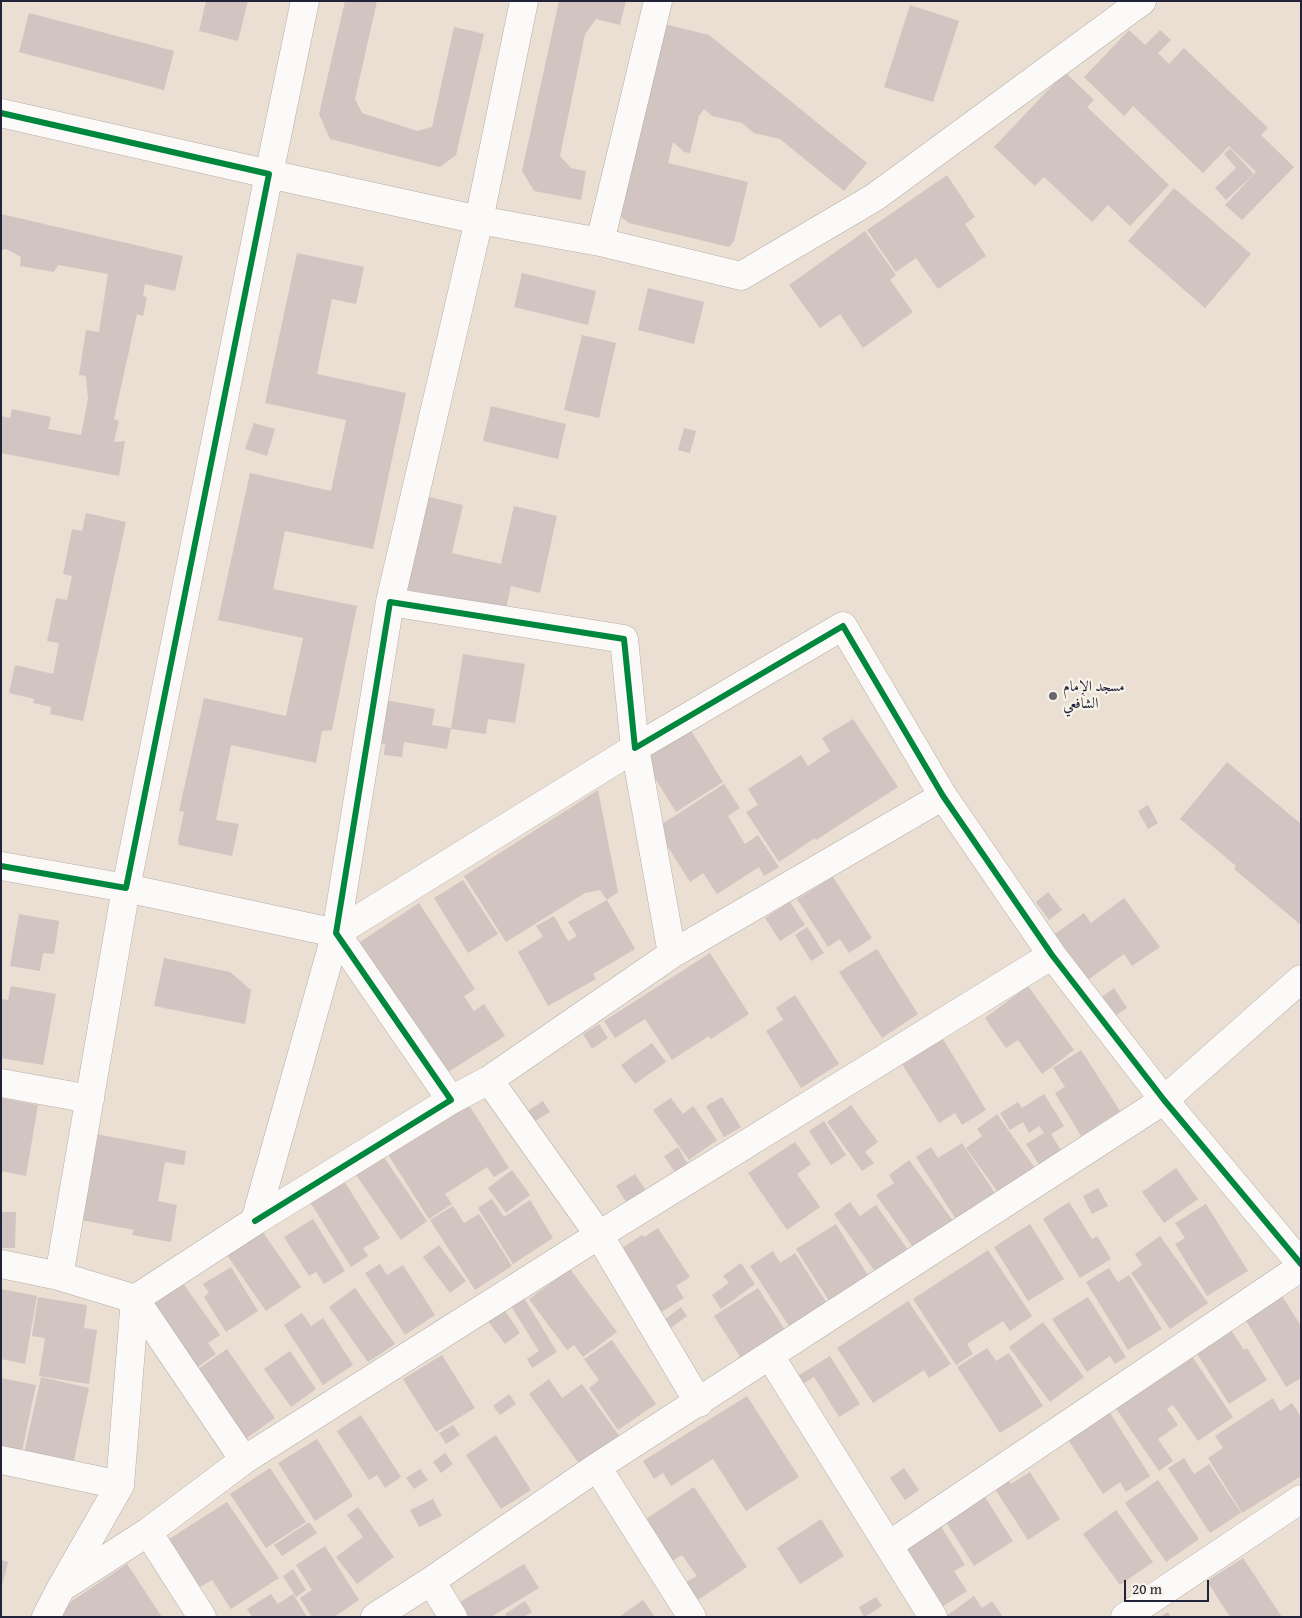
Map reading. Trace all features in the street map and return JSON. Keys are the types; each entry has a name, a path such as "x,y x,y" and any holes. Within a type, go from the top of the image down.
{"street":[{"path":"59,1276 126,888 305,1"},
{"path":"254,1221 336,933 390,602 479,220 524,1"},
{"path":"600,242 658,1"},
{"path":"1,113 479,220 600,242 742,276 876,197 1142,1"},
{"path":"390,602 624,639 635,748 672,954"},
{"path":"336,933 635,748 843,626 943,796 1052,955 1164,1100 1301,1266 889,1545"},
{"path":"136,1299 254,1221 451,1100 489,1080 672,954 943,796"},
{"path":"1,866 126,888 336,933 451,1100"},
{"path":"62,1588 148,1532 244,1460 599,1235 1052,955"},
{"path":"375,1617 431,1582 597,1467 699,1403 1164,1100 1301,979"},
{"path":"489,1080 599,1235 699,1403"},
{"path":"1,1083 90,1099"},
{"path":"1,1264 59,1276 136,1299 244,1460"},
{"path":"46,1617 120,1485 136,1299"},
{"path":"770,1356 933,1617"},
{"path":"1,1460 120,1485"},
{"path":"597,1467 692,1617"},
{"path":"1125,1617 1301,1499"},
{"path":"148,1532 202,1617"},
{"path":"431,1582 453,1617"}],"building":[{"path":"206,1 248,1 238,41 199,31"},
{"path":"345,1 377,1 355,99 362,113 417,131 432,127 454,27 484,34 456,155 440,167 330,139 319,114"},
{"path":"559,1 626,1 620,25 596,19 585,34 560,156 571,168 586,171 581,200 534,191 522,171"},
{"path":"910,5 959,21 933,102 884,87"},
{"path":"29,13 174,51 164,90 19,52"},
{"path":"664,24 709,35 867,163 844,191 780,139 754,133 742,123 712,116 704,109 699,116 690,153 684,152 673,142 668,163 748,182 734,241 729,247 629,223 615,212"},
{"path":"1129,30 1145,45 1160,30 1171,40 1158,53 1169,64 1184,48 1268,128 1261,135 1294,167 1242,220 1225,205 1256,172 1229,146 1203,173 1133,106 1124,116 1084,77"},
{"path":"1065,72 1094,100 1087,107 1169,185 1130,226 1108,205 1092,222 1044,177 1035,186 994,147"},
{"path":"1230,148 1254,174 1226,200 1215,188 1236,168 1224,154"},
{"path":"947,175 975,217 965,224 986,256 938,289 916,258 896,272 867,230"},
{"path":"1174,188 1251,254 1205,308 1128,241"},
{"path":"1,214 183,256 175,291 145,284 143,296 147,297 143,316 137,314 114,419 119,421 114,442 125,441 119,476 1,453 1,416 10,418 12,409 51,417 48,429 81,435 88,399 86,376 79,375 86,330 99,332 108,274 58,265 54,272 20,266 21,257 6,249 1,250"},
{"path":"865,231 896,275 890,280 913,312 863,348 840,314 820,328 789,285"},
{"path":"297,253 364,267 356,304 332,299 317,374 406,393 373,549 285,531 273,589 357,606 332,730 322,731 316,763 231,745 216,820 239,824 232,856 179,845 178,840 184,812 179,811 204,698 286,716 303,638 218,620 250,473 331,491 346,420 265,403"},
{"path":"522,273 596,291 588,325 514,307"},
{"path":"648,288 704,302 694,344 638,330"},
{"path":"582,335 616,343 599,418 564,410"},
{"path":"491,406 566,424 558,459 483,441"},
{"path":"254,423 275,429 267,456 245,449"},
{"path":"684,428 696,431 690,453 678,450"},
{"path":"421,495 463,505 452,553 501,564 514,506 557,516 540,593 511,586 505,612 400,588"},
{"path":"86,513 126,522 83,721 50,714 51,707 33,703 34,699 9,693 15,665 53,674 59,643 47,641 56,598 67,600 72,576 63,574 72,529 82,531"},
{"path":"463,654 525,664 515,723 488,719 486,734 451,729"},
{"path":"374,698 435,709 432,725 451,728 447,749 404,742 402,757 384,755 385,744 368,741"},
{"path":"853,719 898,787 779,862 746,812 758,805 748,789 801,755 808,766 830,751 822,738"},
{"path":"690,729 723,782 676,812 643,759"},
{"path":"1227,762 1301,824 1301,925 1234,869 1236,866 1180,819"},
{"path":"724,784 740,808 728,816 745,844 758,835 779,867 764,876 759,867 717,894 703,873 690,882 656,828"},
{"path":"598,790 618,892 607,900 600,890 585,893 506,942 464,876"},
{"path":"1148,805 1158,823 1148,829 1138,811"},
{"path":"833,877 872,938 849,953 840,939 828,947 797,899"},
{"path":"463,880 498,934 468,953 434,898"},
{"path":"1048,892 1062,910 1049,920 1036,902"},
{"path":"1124,898 1160,947 1132,966 1124,954 1082,984 1049,938 1084,913 1091,923"},
{"path":"607,900 635,949 593,974 596,979 548,1006 518,952 543,937 536,926 554,916 568,941 577,936 568,922"},
{"path":"790,902 805,925 780,941 765,918"},
{"path":"419,903 475,989 464,996 474,1011 484,1004 505,1036 442,1076 357,944"},
{"path":"19,914 59,921 54,954 43,953 40,971 10,966"},
{"path":"807,927 824,953 811,961 795,935"},
{"path":"877,949 918,1014 882,1038 839,972"},
{"path":"710,953 749,1014 711,1039 709,1036 672,1060 645,1019 615,1038 604,1021"},
{"path":"164,958 230,972 251,990 245,1024 154,1006"},
{"path":"11,986 56,994 43,1065 1,1058 1,999 8,1000"},
{"path":"1028,986 1074,1050 1042,1074 1018,1040 1006,1048 985,1018"},
{"path":"1114,988 1127,1008 1112,1018 1099,999"},
{"path":"795,995 839,1064 801,1088 766,1031 783,1020 776,1008"},
{"path":"599,1024 608,1038 592,1049 583,1034"},
{"path":"943,1039 986,1110 962,1125 955,1113 939,1123 902,1064"},
{"path":"652,1043 666,1062 635,1084 621,1065"},
{"path":"1081,1050 1120,1111 1081,1136 1055,1093 1065,1087 1053,1068"},
{"path":"1044,1094 1064,1126 1051,1134 1065,1157 1043,1171 1026,1144 1044,1133 1039,1126 1029,1133 1023,1122 1010,1130 1000,1113 1018,1102 1022,1108"},
{"path":"722,1097 741,1127 724,1137 706,1106"},
{"path":"1,1098 38,1105 26,1176 1,1171"},
{"path":"671,1098 683,1114 693,1106 717,1140 689,1160 653,1110"},
{"path":"543,1101 550,1112 527,1126 521,1115"},
{"path":"467,1102 509,1168 494,1177 487,1167 445,1194 452,1204 429,1219 387,1153"},
{"path":"851,1105 878,1142 865,1152 874,1163 862,1171 827,1122"},
{"path":"997,1114 1039,1174 1003,1199 966,1148 982,1136 977,1129"},
{"path":"824,1121 846,1155 831,1165 809,1131"},
{"path":"96,1134 186,1151 184,1165 165,1162 158,1201 177,1205 171,1242 132,1235 134,1230 81,1220"},
{"path":"795,1142 811,1164 797,1174 820,1207 787,1230 748,1173"},
{"path":"962,1143 998,1198 959,1224 916,1157 931,1147 938,1158"},
{"path":"678,1147 689,1166 676,1174 664,1156"},
{"path":"383,1156 427,1221 401,1240 356,1175"},
{"path":"909,1160 956,1225 917,1253 876,1195 894,1183 889,1175"},
{"path":"1176,1168 1198,1199 1164,1223 1142,1192"},
{"path":"512,1170 530,1195 506,1213 488,1188"},
{"path":"635,1174 647,1192 628,1205 616,1186"},
{"path":"344,1181 380,1238 363,1248 368,1256 351,1267 310,1202"},
{"path":"1098,1188 1108,1206 1092,1214 1083,1196"},
{"path":"492,1199 504,1217 530,1200 553,1238 513,1264 478,1208"},
{"path":"850,1202 860,1216 876,1205 911,1254 879,1277 834,1214"},
{"path":"1069,1202 1092,1239 1097,1236 1111,1259 1080,1278 1043,1219"},
{"path":"1206,1204 1248,1271 1207,1296 1175,1244 1185,1238 1175,1223"},
{"path":"453,1206 464,1223 479,1214 512,1266 475,1290 430,1220"},
{"path":"1,1212 16,1212 15,1248 1,1248"},
{"path":"313,1219 345,1271 324,1284 316,1272 309,1276 284,1237"},
{"path":"836,1224 872,1282 833,1307 796,1249"},
{"path":"1030,1224 1064,1279 1028,1301 994,1247"},
{"path":"658,1228 690,1277 676,1286 684,1298 653,1317 613,1254 642,1235 644,1237"},
{"path":"262,1231 301,1287 266,1311 227,1255"},
{"path":"1160,1236 1208,1303 1170,1329 1131,1273 1142,1265 1135,1254"},
{"path":"439,1245 466,1281 450,1293 423,1257"},
{"path":"988,1250 1032,1316 1010,1331 1003,1321 967,1344 973,1354 956,1365 913,1299"},
{"path":"773,1251 780,1263 795,1253 828,1305 791,1329 750,1266"},
{"path":"741,1263 755,1284 721,1309 712,1295 729,1283 723,1276"},
{"path":"380,1264 387,1275 403,1265 435,1315 405,1335 365,1273"},
{"path":"231,1267 258,1311 226,1332 204,1297 209,1293 203,1284"},
{"path":"1109,1268 1118,1282 1129,1275 1162,1329 1128,1350 1086,1282"},
{"path":"570,1269 617,1332 583,1357 574,1345 567,1350 529,1299"},
{"path":"182,1282 220,1335 208,1343 216,1354 188,1374 143,1310"},
{"path":"355,1288 395,1344 368,1362 329,1307"},
{"path":"758,1288 785,1330 741,1358 714,1316"},
{"path":"1,1289 37,1296 25,1364 1,1359"},
{"path":"1282,1296 1301,1326 1301,1378 1286,1387 1245,1319"},
{"path":"38,1297 87,1305 84,1328 97,1330 89,1384 39,1376 45,1338 32,1336"},
{"path":"1088,1297 1126,1357 1115,1364 1110,1356 1087,1372 1052,1319"},
{"path":"524,1298 557,1352 532,1368 527,1359 539,1351 511,1306"},
{"path":"908,1301 951,1364 929,1378 924,1370 873,1403 837,1348"},
{"path":"681,1307 687,1316 671,1328 664,1320"},
{"path":"503,1308 520,1333 505,1344 487,1320"},
{"path":"302,1313 311,1326 323,1318 353,1365 323,1385 284,1325"},
{"path":"1043,1322 1084,1377 1050,1402 1009,1347"},
{"path":"1231,1330 1244,1350 1247,1348 1267,1380 1229,1404 1196,1352"},
{"path":"612,1340 656,1404 618,1430 589,1388 599,1380 584,1359"},
{"path":"987,1348 996,1361 1009,1353 1043,1406 1000,1433 957,1367"},
{"path":"227,1349 275,1418 237,1445 188,1376"},
{"path":"290,1351 316,1389 291,1407 264,1369"},
{"path":"442,1355 475,1408 436,1432 403,1379"},
{"path":"1191,1355 1233,1417 1198,1441 1173,1405 1167,1409 1178,1425 1158,1439 1173,1461 1159,1471 1115,1407"},
{"path":"830,1356 860,1404 839,1417 814,1377 793,1390 788,1382"},
{"path":"41,1377 89,1388 73,1465 24,1453"},
{"path":"1,1378 36,1385 22,1451 1,1447"},
{"path":"549,1379 562,1398 582,1384 620,1437 580,1465 529,1394"},
{"path":"509,1394 516,1404 500,1415 493,1406"},
{"path":"747,1396 799,1477 746,1511 713,1459 671,1486 663,1473 654,1479 643,1461"},
{"path":"1273,1398 1280,1411 1292,1403 1301,1417 1301,1476 1242,1513 1208,1458 1223,1448 1215,1436"},
{"path":"1107,1408 1150,1476 1126,1492 1120,1482 1103,1494 1065,1435"},
{"path":"361,1415 401,1477 385,1488 377,1475 369,1480 337,1431"},
{"path":"453,1425 460,1435 446,1444 439,1433"},
{"path":"496,1435 531,1490 501,1509 466,1455"},
{"path":"317,1439 353,1496 315,1521 278,1463"},
{"path":"445,1453 453,1464 441,1473 433,1462"},
{"path":"1184,1458 1194,1474 1209,1464 1241,1513 1210,1533 1168,1468"},
{"path":"270,1468 306,1522 266,1548 230,1494"},
{"path":"904,1468 919,1490 905,1500 890,1478"},
{"path":"420,1469 428,1480 414,1489 406,1478"},
{"path":"1030,1472 1060,1519 1028,1540 995,1489 1009,1481 1011,1484"},
{"path":"1158,1480 1199,1539 1166,1562 1125,1503"},
{"path":"694,1487 747,1567 698,1600 686,1582 697,1576 682,1555 665,1566 637,1525"},
{"path":"983,1494 1013,1541 974,1566 944,1519"},
{"path":"433,1499 442,1516 419,1527 410,1510"},
{"path":"227,1502 279,1578 231,1609 212,1580 200,1587 169,1539"},
{"path":"358,1507 394,1557 357,1584 336,1557 363,1537 347,1515"},
{"path":"1116,1510 1153,1562 1120,1585 1083,1534"},
{"path":"821,1519 844,1556 800,1584 777,1548"},
{"path":"309,1522 317,1533 282,1556 274,1545"},
{"path":"940,1525 965,1565 954,1571 967,1591 934,1612 896,1553"},
{"path":"325,1546 359,1600 334,1617 312,1617 300,1598 312,1590 296,1565"},
{"path":"1243,1558 1282,1617 1230,1617 1207,1581"},
{"path":"1,1560 8,1562 2,1586 1,1586"},
{"path":"127,1564 162,1617 57,1617 54,1613"},
{"path":"524,1564 539,1588 491,1617 469,1617 460,1602"},
{"path":"293,1569 306,1590 296,1597 283,1576"},
{"path":"271,1594 278,1604 293,1594 307,1617 252,1617 247,1609"},
{"path":"974,1596 982,1608 992,1601 1003,1617 945,1617"},
{"path":"876,1597 882,1606 864,1617 859,1607"},
{"path":"643,1600 655,1617 619,1617"},
{"path":"525,1601 532,1612 524,1617 507,1617 505,1614"},
{"path":"1168,1612 1171,1617 1160,1617"}],"cycle path":[{"path":"1,113 269,174 126,888 1,866"},
{"path":"255,1221 451,1100 336,933 390,602 624,639 635,748 843,626 943,796 1052,955 1164,1100 1301,1264"}],"place":[{"name":"مسجد الإمام الشافعي","path":"1053,696"}]}
